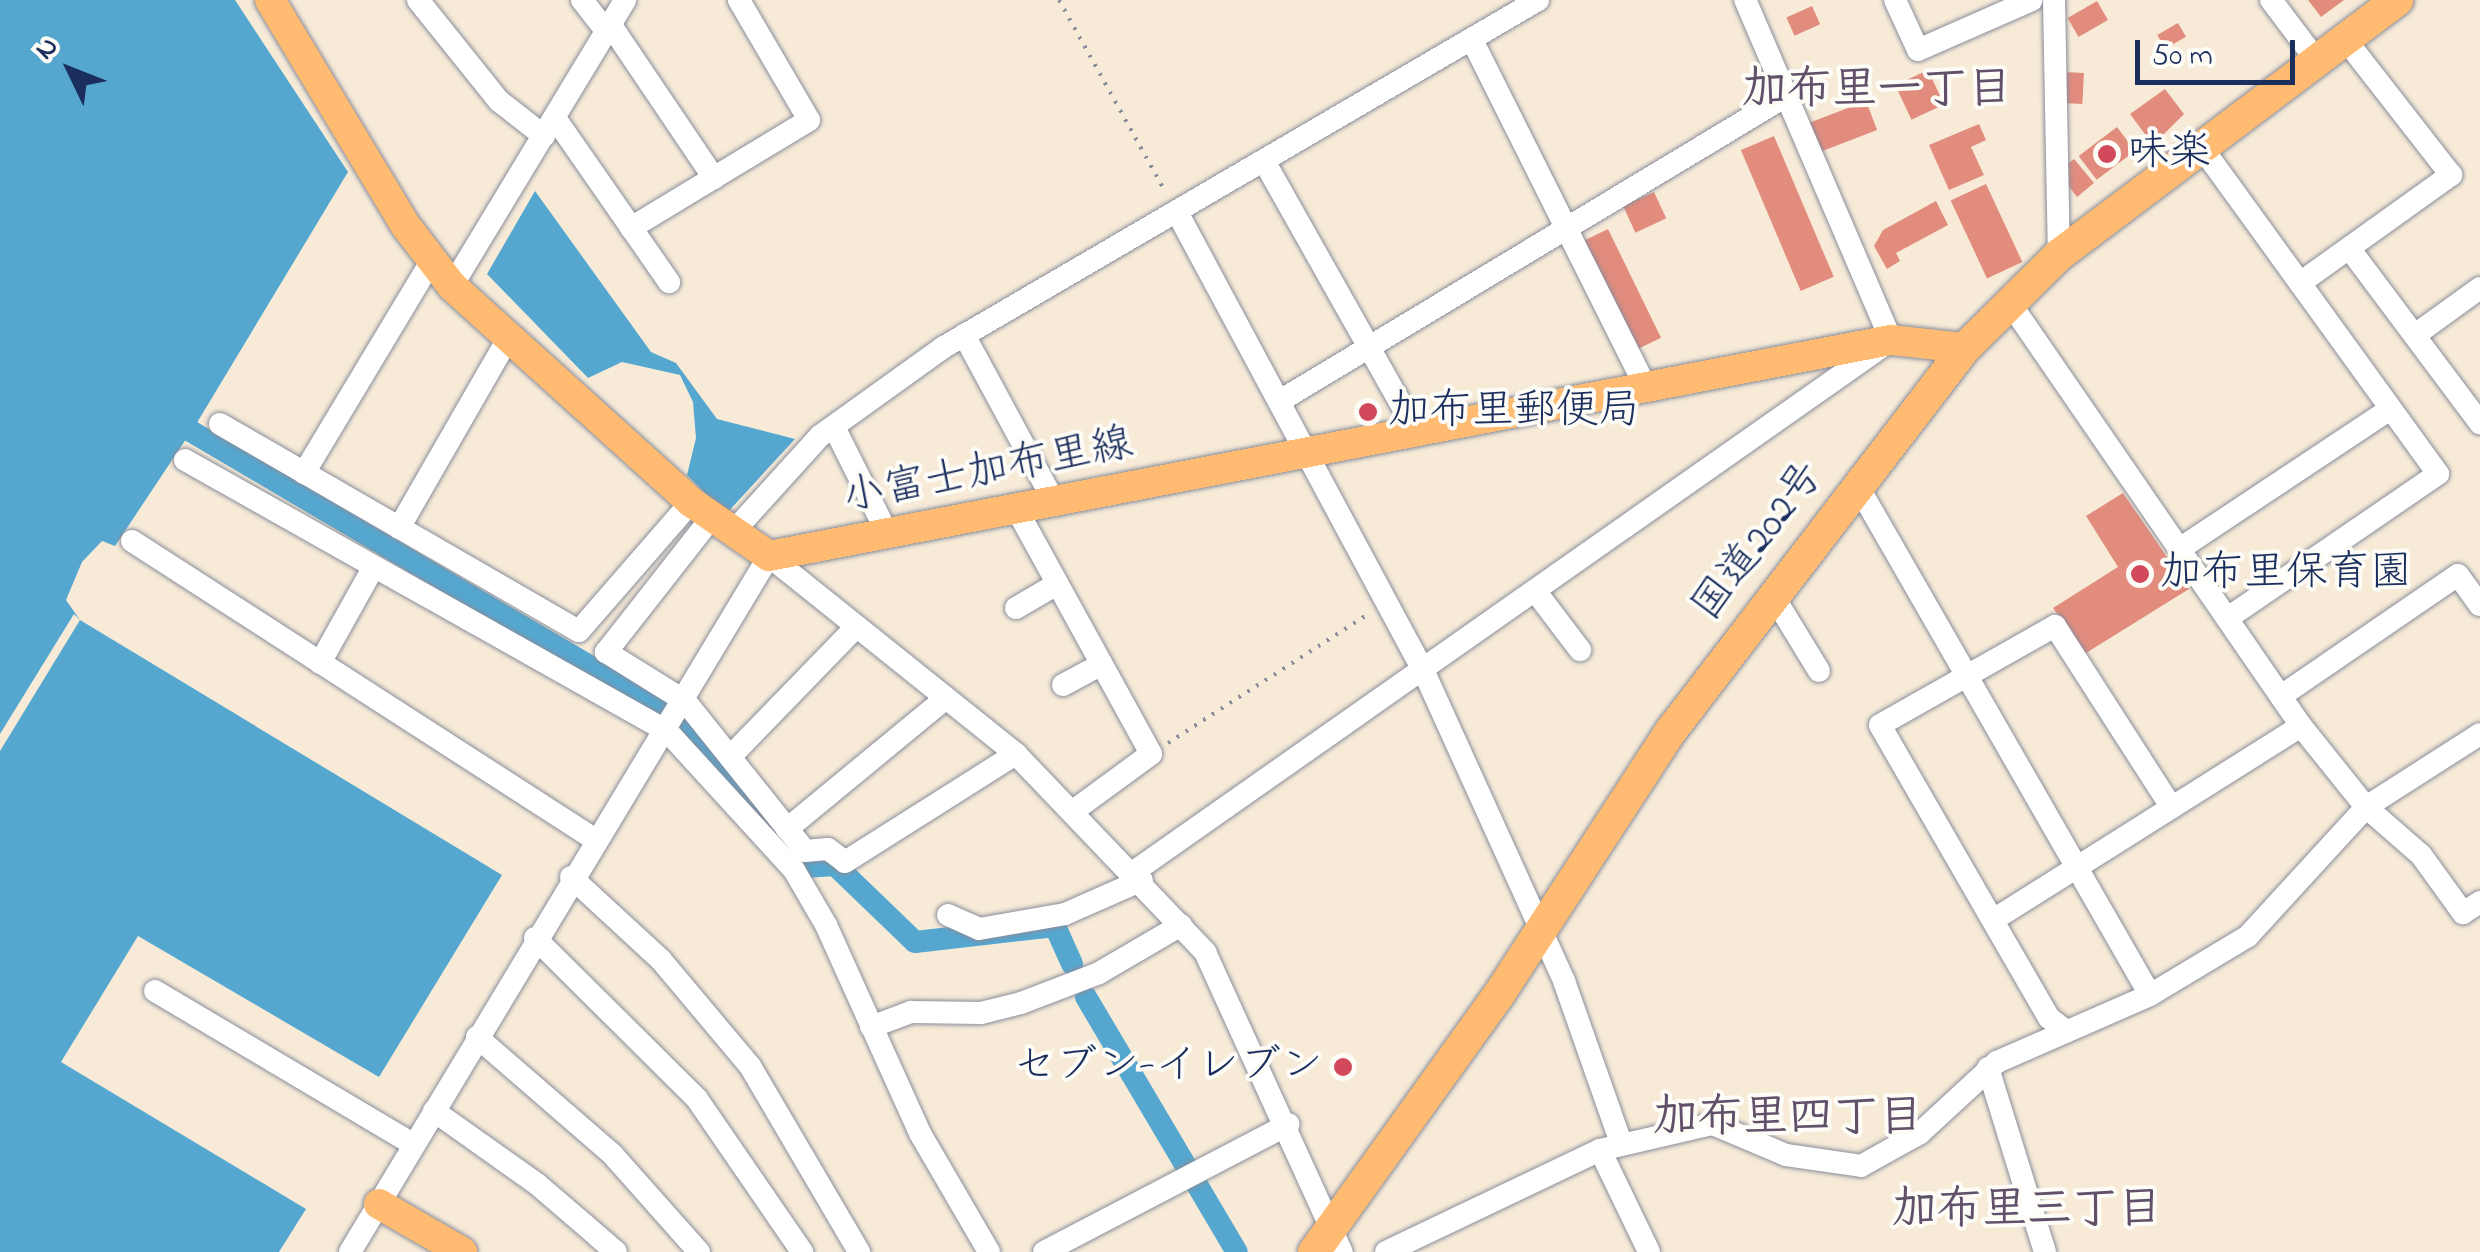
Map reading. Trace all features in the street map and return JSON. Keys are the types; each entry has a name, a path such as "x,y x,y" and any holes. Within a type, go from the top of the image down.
{"highway":[{"name":"国道202号","path":"1329,1244 1671,732 1856,483 1965,348 2059,254 2398,0"}],"main road":[{"path":"270,0 431,262 452,286 507,340 712,517 769,556"},
{"name":"小富士加布里線","path":"769,556 1891,340 1965,348"},
{"path":"379,1204 462,1252"}],"street":[{"path":"418,0 499,100 550,127 669,282"},
{"path":"582,0 608,28 714,178"},
{"path":"452,286 624,0"},
{"path":"631,228 808,120 738,0"},
{"path":"580,631 712,517 964,335 1538,0"},
{"path":"948,915 978,929 1064,914 1139,876 1891,340 1779,101 1745,0"},
{"path":"1894,0 1918,50 2032,0"},
{"path":"2054,0 2059,254"},
{"path":"2271,0 2317,61"},
{"path":"1472,40 1647,390"},
{"path":"2300,283 2450,174 2346,40"},
{"path":"1283,399 1779,101"},
{"path":"2200,145 2438,474 2228,618"},
{"path":"1264,161 1418,434"},
{"path":"1177,212 1283,399 1424,672 1541,930 1610,1146 1649,1252"},
{"path":"2349,248 2480,421"},
{"path":"304,473 431,262"},
{"path":"2414,335 2480,288"},
{"path":"2010,303 2301,726 2366,807 2400,832 2472,908"},
{"path":"964,335 1055,503"},
{"path":"399,528 507,340"},
{"path":"2181,548 2390,408"},
{"path":"220,424 580,631 606,652 685,701 805,851 828,849 845,862 1016,754"},
{"path":"834,427 888,536"},
{"path":"185,460 372,570 667,731 794,870 826,924 921,1135 989,1252"},
{"path":"1856,483 2150,995"},
{"path":"1017,510 1151,754 1073,810"},
{"path":"606,652 712,517"},
{"path":"132,541 594,839"},
{"path":"350,1252 571,877 667,731 769,556 1016,754 1139,876 1205,952 1289,1124 1329,1244"},
{"path":"320,662 372,570"},
{"path":"2281,696 2458,575 2480,605"},
{"path":"1016,608 1058,584"},
{"path":"1536,592 1580,650"},
{"path":"1772,594 1819,671"},
{"path":"730,757 858,626"},
{"path":"2062,1028 2049,1018 1880,725 2055,626 2172,807"},
{"path":"1063,685 1102,664"},
{"path":"788,829 946,698"},
{"path":"1993,920 2301,726"},
{"path":"1386,1252 1610,1146 1714,1124 1786,1155 1861,1166 1920,1133 1988,1068 2062,1028 2150,995 2248,936 2366,807 2480,734"},
{"path":"571,877 660,960 750,1066 859,1252"},
{"path":"871,1027 898,1014 981,1013 1021,1003 1099,972 1182,924"},
{"path":"535,938 697,1098 802,1252"},
{"path":"155,992 414,1144"},
{"path":"477,1037 612,1154 700,1252"},
{"path":"1988,1068 2045,1252"},
{"path":"434,1111 537,1184 616,1252"},
{"path":"1044,1252 1187,1172 1289,1124"}],"path":[{"path":"1059,0 1177,212"},
{"path":"1151,754 1387,601"}],"water":[{"path":"0,0 235,0 348,172 198,421 115,546 102,541 82,562 66,600 80,620 502,875 379,1077 138,936 61,1062 306,1209 279,1252 0,1252"},
{"path":"535,191 651,352 676,363 717,419 795,439 726,514 687,475 696,438 693,402 680,375 622,362 588,378 487,274"}],"pier":[{"path":"74,614 80,620 0,751 0,734"}],"building":[{"path":"2308,0 2344,0 2321,17"},
{"path":"2097,1 2108,20 2079,37 2068,18"},
{"path":"1812,6 1820,24 1795,36 1786,17"},
{"path":"2178,23 2186,37 2165,49 2157,35"},
{"path":"1928,70 1944,104 1911,120 1895,85"},
{"path":"2064,72 2084,73 2082,104 2062,103"},
{"path":"2165,89 2184,114 2153,145 2130,114"},
{"path":"1866,101 1877,130 1819,152 1808,123"},
{"path":"1979,124 1986,140 1971,147 1984,175 1949,190 1929,145"},
{"name":"味楽","path":"2117,127 2135,151 2097,180 2079,156"},
{"path":"1774,136 1834,277 1801,291 1741,150"},
{"path":"2074,159 2094,183 2077,197 2064,180 2063,167"},
{"path":"1986,184 2022,262 1987,278 1951,200"},
{"path":"1654,192 1666,218 1635,233 1623,206"},
{"path":"1936,201 1948,225 1896,253 1900,261 1887,269 1874,246 1883,230"},
{"path":"1608,229 1661,338 1637,350 1584,241"},
{"name":"加布里保育園","path":"2123,493 2189,589 2086,653 2053,608 2118,567 2086,516"}],"waterway":[{"path":"177,423 688,724 758,809"},
{"path":"788,845 805,867 835,865 915,942 1055,926 1072,964"},
{"path":"1086,997 1237,1252"}],"place":[{"name":"味楽","path":"2107,154"},
{"name":"加布里郵便局","path":"1368,412"},
{"name":"加布里保育園","path":"2140,574"},
{"name":"セブン-イレブン","path":"1343,1067"}],"district":[{"name":"加布里一丁目","path":"1877,92"},
{"name":"加布里四丁目","path":"1788,1120"},
{"name":"加布里三丁目","path":"2027,1212"}]}
